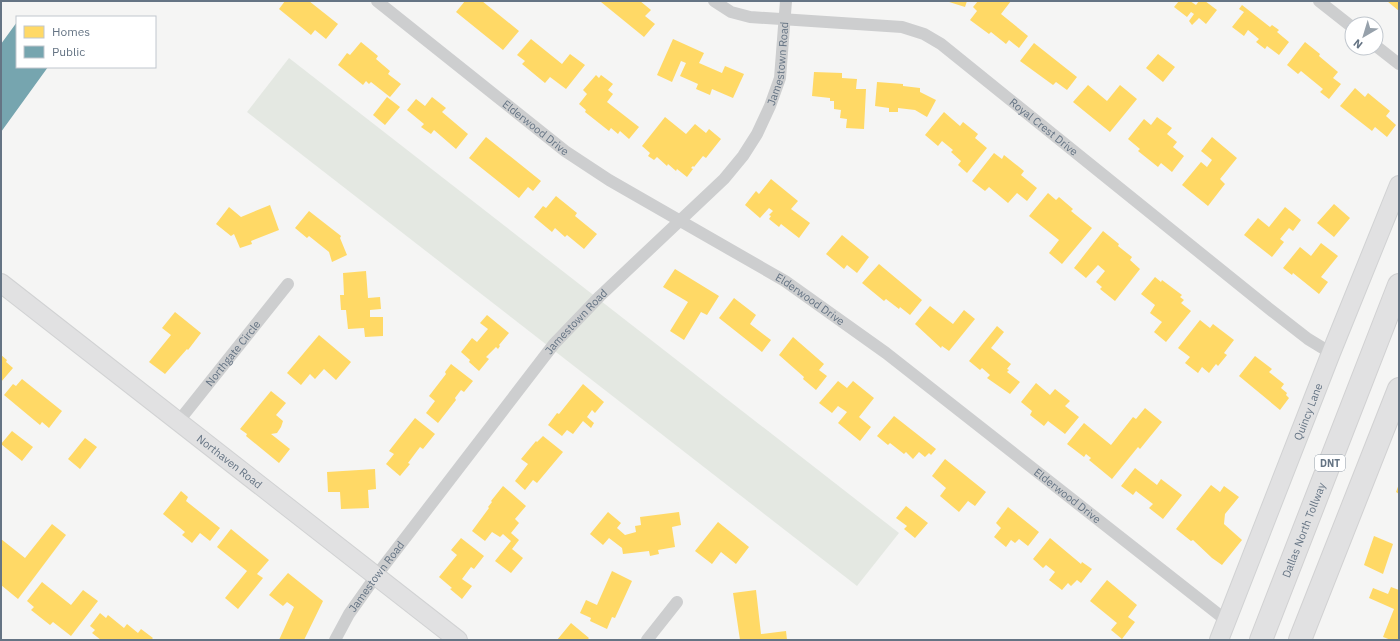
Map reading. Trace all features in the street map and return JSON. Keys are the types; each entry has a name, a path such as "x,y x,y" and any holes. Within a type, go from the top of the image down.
{"highway":[{"name":"Dallas North Tollway","path":"1261,640 1399,285"},
{"path":"1300,640 1399,389"}],"street":[{"name":"Elderwood Drive","path":"377,1 565,151 609,180 785,281 886,353 1226,621"},
{"name":"Royal Crest Drive","path":"714,1 731,12 750,17 902,27 924,34 942,44 1308,339 1332,353"},
{"name":"Jamestown Road","path":"335,640 349,614 376,576 554,344 600,296 724,179 742,156 756,134 770,106 780,78 786,1"},
{"path":"1319,1 1344,21"},
{"path":"1384,52 1399,64"},
{"name":"Quincy Lane","path":"1219,640 1399,185"},
{"name":"Northaven Road","path":"1,283 458,640"},
{"name":"Northgate Circle","path":"178,422 288,284"},
{"path":"647,640 677,602"}],"shaded area":[{"path":"289,58 899,533 857,586 247,112"}],"building: Homes":[{"path":"285,1 309,1 338,24 326,39 315,30 311,35 279,9"},
{"path":"465,1 482,1 519,31 503,50 456,12"},
{"path":"640,1 651,10 645,16 655,24 644,37 601,2"},
{"path":"946,1 967,1 965,7"},
{"path":"978,1 1011,1 1001,14 1028,36 1019,48 1009,40 1006,44 991,32 989,34 970,20 977,11 973,7"},
{"path":"1179,1 1190,1 1196,5 1199,1 1205,1 1217,10 1206,24 1199,18 1192,25 1189,21 1194,14 1191,12 1187,17 1174,7"},
{"path":"1387,1 1399,1 1399,11"},
{"path":"1242,5 1270,27 1272,25 1279,30 1277,32 1289,42 1279,55 1267,46 1265,49 1256,42 1259,39 1248,30 1244,36 1232,27 1244,12 1239,9"},
{"path":"531,39 562,64 570,54 585,65 566,89 550,77 545,83 522,64 525,61 517,55"},
{"path":"673,39 704,53 699,63 722,73 725,66 744,74 733,98 712,89 710,95 696,89 698,84 680,76 686,63 681,61 672,82 657,75"},
{"path":"361,42 378,56 376,59 390,71 388,74 401,84 390,97 371,82 369,84 366,81 363,85 338,65 347,53 350,55"},
{"path":"1305,42 1320,54 1319,56 1338,72 1333,78 1341,84 1329,99 1320,92 1323,89 1301,71 1298,74 1287,65"},
{"path":"1034,43 1077,77 1067,90 1056,82 1053,85 1020,61"},
{"path":"1158,54 1175,67 1163,82 1146,68"},
{"path":"814,72 842,73 842,78 857,79 856,89 866,89 864,129 846,128 847,119 840,118 841,110 834,109 834,101 830,101 830,98 812,96"},
{"path":"596,75 599,78 601,75 613,84 608,90 613,94 607,102 639,127 629,139 620,131 618,134 611,128 609,131 585,112 586,110 579,104 587,94 583,90"},
{"path":"877,82 903,84 903,86 920,88 920,92 936,100 927,117 915,110 898,108 898,112 889,112 889,108 875,106"},
{"path":"1088,85 1107,101 1120,85 1137,99 1110,132 1073,102"},
{"path":"1355,88 1365,97 1368,93 1390,111 1386,116 1396,125 1387,137 1375,127 1372,131 1340,106"},
{"path":"387,97 400,107 385,125 373,115"},
{"path":"432,97 446,108 442,112 468,134 456,149 434,130 431,134 421,127 424,124 407,110 416,99 425,106"},
{"path":"944,112 960,126 963,122 978,134 975,138 987,148 967,173 958,165 961,161 951,152 953,150 942,141 938,146 925,135"},
{"path":"665,117 686,134 695,124 706,133 709,129 721,139 706,158 703,156 694,167 693,166 691,168 693,169 687,177 677,169 676,171 668,164 667,166 657,157 654,160 648,156 650,153 642,146"},
{"path":"1157,117 1172,128 1167,134 1177,142 1173,147 1184,156 1172,172 1161,163 1158,167 1138,151 1140,149 1128,139 1144,119 1151,125"},
{"path":"486,137 541,181 533,191 528,187 519,198 469,158"},
{"path":"1212,137 1237,158 1220,179 1225,184 1208,206 1182,185 1201,162 1207,167 1212,160 1201,151"},
{"path":"994,153 1002,159 1004,155 1024,171 1021,175 1037,188 1027,201 1017,193 1008,203 989,187 985,191 972,181"},
{"path":"771,179 798,201 791,209 810,223 799,238 781,224 779,227 769,219 771,216 769,215 773,211 769,208 760,218 745,205 756,191 759,194"},
{"path":"1048,193 1056,200 1059,197 1073,209 1071,211 1092,228 1062,264 1049,253 1059,240 1029,216"},
{"path":"556,196 577,213 575,216 597,234 584,249 567,235 565,237 555,228 552,232 534,217 543,206 546,208"},
{"path":"1334,204 1350,218 1334,237 1317,223"},
{"path":"270,205 279,230 251,241 252,244 240,248 234,234 231,236 216,224 229,207 241,217"},
{"path":"1285,207 1301,220 1293,231 1289,228 1280,239 1284,242 1272,257 1244,235 1258,218 1269,227"},
{"path":"309,211 341,236 340,238 347,255 332,262 329,252 309,236 307,238 295,228"},
{"path":"1103,231 1132,257 1130,260 1140,269 1115,301 1100,289 1102,287 1096,282 1105,271 1098,265 1086,278 1074,268"},
{"path":"842,235 869,257 857,273 847,265 844,269 826,254"},
{"path":"1321,243 1338,256 1321,277 1328,282 1319,294 1293,273 1292,275 1283,268 1300,247 1311,256"},
{"path":"879,264 922,300 910,315 886,299 884,301 862,283"},
{"path":"675,269 719,296 707,315 701,312 684,340 670,331 688,302 663,287"},
{"path":"366,271 368,298 380,297 381,309 370,310 370,317 383,317 383,336 365,337 364,328 348,329 346,310 341,310 340,295 344,295 343,273"},
{"path":"1155,277 1161,282 1162,280 1182,295 1180,297 1184,300 1181,303 1191,311 1166,342 1154,332 1162,322 1150,313 1155,305 1141,294"},
{"path":"734,298 756,315 750,324 771,340 762,352 719,318"},
{"path":"930,306 953,324 964,310 975,319 949,351 942,346 941,348 915,324"},
{"path":"175,312 201,333 188,350 187,349 165,374 149,362 171,335 162,328"},
{"path":"487,315 509,333 499,345 500,346 498,349 496,347 486,357 489,359 479,371 461,352 472,338 477,342 488,329 480,323"},
{"path":"1200,320 1210,328 1213,324 1234,340 1224,353 1227,355 1218,366 1216,364 1209,373 1202,367 1198,373 1185,363 1190,357 1178,348"},
{"path":"997,326 1004,332 991,348 1011,364 1007,369 1009,370 1007,372 1020,382 1010,394 987,378 990,375 982,368 980,370 969,361"},
{"path":"319,335 351,362 336,380 324,369 315,379 310,374 301,385 287,373"},
{"path":"793,337 824,364 819,370 827,376 816,390 779,355"},
{"path":"1,355 13,368 1,382"},
{"path":"1255,356 1272,369 1269,372 1284,384 1281,388 1287,393 1286,395 1289,398 1280,410 1239,376"},
{"path":"451,364 473,381 464,392 461,390 455,398 456,400 438,423 426,413 435,401 429,396 446,374 445,372"},
{"path":"22,379 62,411 49,428 42,422 40,425 4,395 13,384 16,386"},
{"path":"838,381 847,388 853,381 874,398 859,417 871,427 860,441 838,423 847,412 838,406 832,413 819,403"},
{"path":"1036,383 1050,395 1055,389 1070,401 1065,406 1079,417 1065,434 1048,421 1044,426 1030,415 1032,411 1021,402"},
{"path":"583,384 604,402 595,413 592,410 587,417 594,423 591,428 583,421 573,434 567,430 562,436 548,425 557,413 559,414"},
{"path":"271,391 286,403 276,415 283,421 281,427 277,433 271,434 290,449 279,463 246,436 247,434 240,429"},
{"path":"1145,408 1162,422 1140,449 1138,447 1112,479 1089,460 1091,458 1086,454 1084,457 1067,444 1084,423 1111,445 1133,417 1136,419"},
{"path":"894,416 936,449 931,455 929,453 925,457 919,452 913,459 906,452 904,454 890,443 888,445 877,436"},
{"path":"415,418 435,434 423,449 420,447 408,463 410,464 400,476 386,464 394,454 389,451"},
{"path":"12,431 33,447 22,461 1,444"},
{"path":"543,436 563,452 537,483 533,480 525,490 515,481 528,464 521,459 536,441 537,442"},
{"path":"85,438 97,447 80,469 68,459"},
{"path":"945,459 986,492 975,506 968,501 959,512 940,496 946,488 932,476"},
{"path":"1135,468 1157,485 1161,479 1182,495 1163,519 1149,508 1153,504 1136,491 1133,495 1121,486"},
{"path":"375,469 376,489 368,490 369,508 341,509 340,492 328,492 327,472"},
{"path":"1399,484 1399,494 1396,492"},
{"path":"1211,485 1220,492 1224,486 1239,497 1225,514 1224,524 1242,540 1222,565 1212,558 1193,540 1191,541 1176,529"},
{"path":"503,486 526,506 515,519 519,523 511,533 519,540 512,549 523,558 511,573 495,561 511,541 503,534 500,537 492,532 485,541 472,531 489,508 488,507 492,502 491,501"},
{"path":"181,491 188,497 186,501 220,528 210,541 200,533 192,543 182,535 185,532 163,514"},
{"path":"906,506 928,523 915,538 904,529 907,526 896,518"},
{"path":"1008,507 1039,532 1028,546 1019,539 1015,543 1011,540 1006,547 994,537 1001,528 996,523"},
{"path":"608,512 621,523 617,528 625,535 636,532 635,526 641,525 640,517 679,512 681,525 672,527 675,547 658,550 659,554 650,556 649,551 623,554 622,548 609,538 603,545 590,534"},
{"path":"718,522 749,547 736,564 721,552 712,564 695,551"},
{"path":"52,524 66,535 18,599 1,585 1,539 25,558"},
{"path":"231,529 269,560 257,574 263,578 238,609 225,598 247,571 217,547"},
{"path":"1374,536 1393,544 1383,574 1364,565"},
{"path":"461,538 484,556 474,569 471,567 462,579 472,586 462,599 439,577 457,555 451,550"},
{"path":"1050,538 1081,564 1082,562 1092,569 1081,583 1077,580 1071,586 1068,583 1062,590 1049,580 1055,572 1046,565 1043,568 1033,559"},
{"path":"612,571 632,581 615,618 612,617 607,629 590,621 591,618 580,613 586,600 597,605"},
{"path":"288,573 323,601 304,640 279,640 294,607 287,602 283,606 269,595"},
{"path":"1107,580 1137,605 1128,617 1135,622 1122,639 1111,630 1117,623 1090,601"},
{"path":"42,582 71,605 83,590 98,601 71,636 53,622 50,625 31,610 34,607 27,601"},
{"path":"1391,587 1399,590 1399,640 1391,640 1383,637 1394,609 1369,598 1373,588 1388,594"},
{"path":"756,590 761,634 786,631 787,640 740,640 733,593"},
{"path":"100,613 106,618 108,615 124,628 127,624 138,633 141,629 153,638 151,640 101,640 92,633 95,630 90,626"},
{"path":"571,623 589,638 587,640 557,640"}],"building: Public":[{"path":"16,23 16,68 47,68 1,132 1,44"}]}
